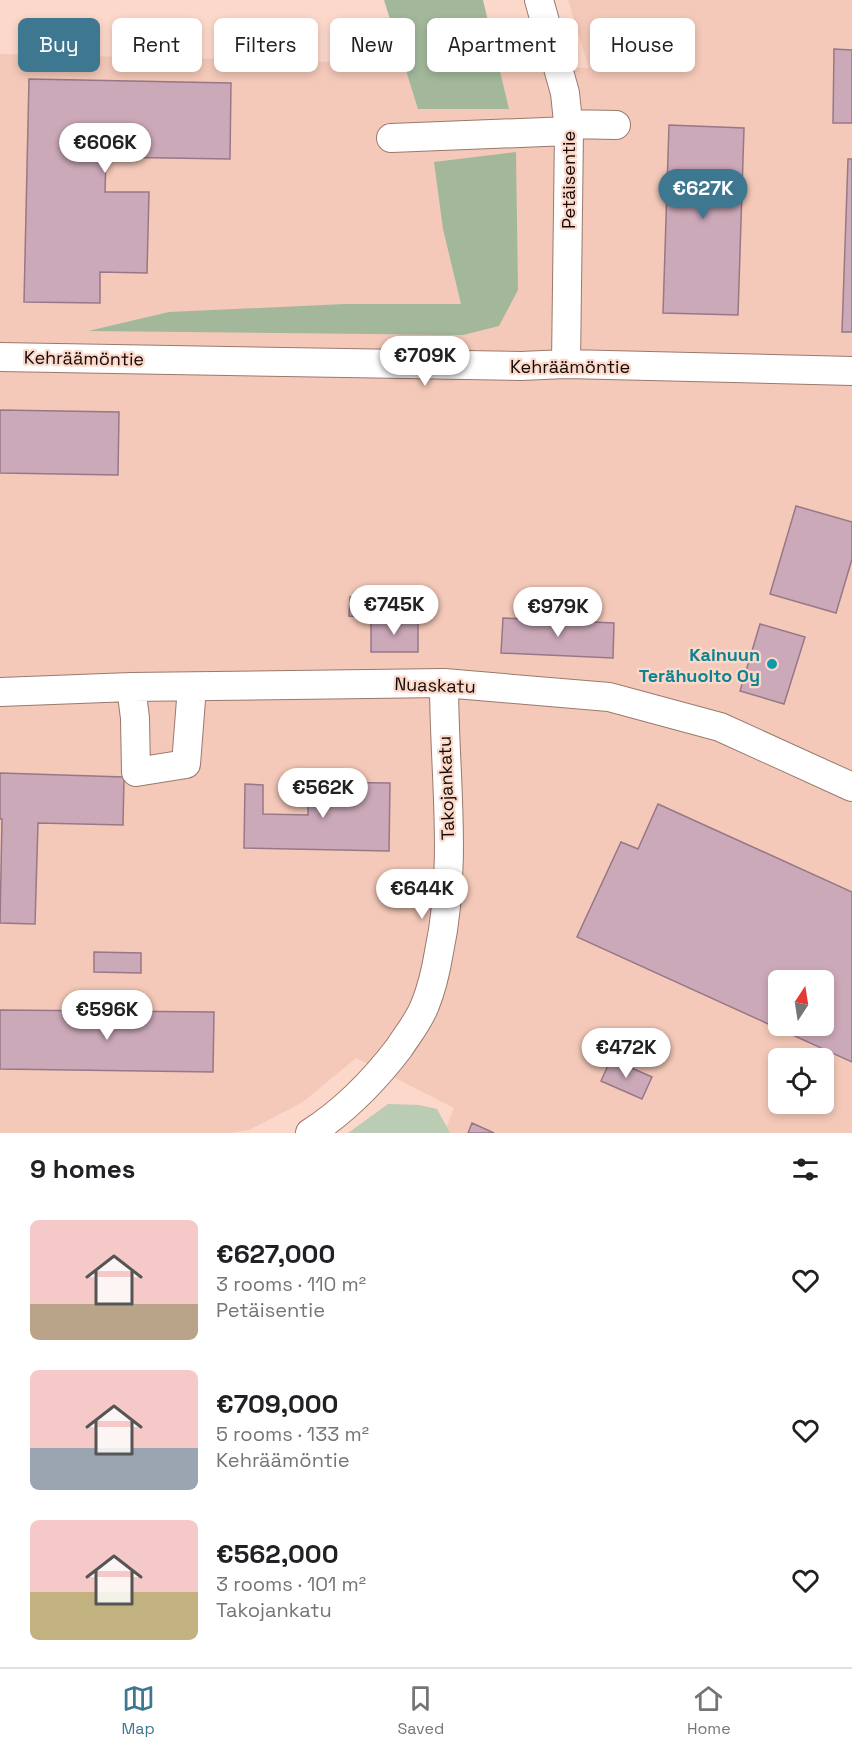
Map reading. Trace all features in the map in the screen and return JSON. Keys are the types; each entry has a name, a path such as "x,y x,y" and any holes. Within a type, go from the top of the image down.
{"street":[{"name":"Petäisentie","path":"539,0 565,93 569,127 566,364"},
{"path":"391,138 616,125"},
{"name":"Kehräämöntie","path":"0,357 497,365 566,364 852,371"},
{"name":"Nuaskatu","path":"0,692 131,687 444,683 609,697 720,727 852,787"},
{"name":"Takojankatu","path":"310,1133 334,1118 381,1072 425,1006 433,982 444,931 448,892 449,807 444,683"},
{"path":"131,687 135,718 136,772 186,764 192,687"}],"shaded area":[{"path":"568,0 852,0 852,1133 444,1133 454,1108 356,1058 303,1102 249,1130 229,1133 0,1133 0,54 18,54 18,72 100,72 100,56 112,57 112,72 202,72 202,59 214,59 214,72 318,72 318,62 330,62 330,72 415,72 415,64 427,64 427,72 578,72 578,68 589,68 578,32 578,18 574,18"}],"green space":[{"path":"384,0 483,0 487,18 427,18 427,72 500,72 509,109 418,109 406,72 415,72 415,18 390,18"},
{"path":"516,152 518,290 499,326 463,335 88,331 169,312 345,304 461,304 443,229 434,162"},
{"path":"388,1104 419,1105 437,1109 450,1133 348,1133"}],"building":[{"path":"834,49 852,50 852,123 833,123"},
{"path":"29,79 231,83 230,159 106,157 105,192 149,192 147,273 100,272 100,303 24,302"},
{"path":"669,125 744,128 738,315 663,313"},
{"path":"848,159 852,159 852,332 842,332"},
{"path":"0,410 119,412 118,475 0,473"},
{"path":"796,506 852,522 852,559 836,613 770,594"},
{"path":"350,597 362,597 361,617 349,616"},
{"path":"503,618 614,623 613,658 501,653"},
{"path":"371,621 418,621 418,652 371,652"},
{"name":"Kainuun Terähuolto Oy","path":"760,624 805,637 784,704 740,691"},
{"path":"0,773 124,777 123,825 38,823 35,924 0,923 2,819 0,819"},
{"path":"308,782 390,783 389,851 244,848 245,784 263,785 263,814 308,815"},
{"path":"658,804 852,892 852,1062 834,1054 834,1048 821,1048 795,1036 834,1036 834,970 768,970 768,1024 577,937 621,842 638,849"},
{"path":"94,952 141,953 141,973 94,972"},
{"path":"0,1010 214,1012 213,1072 0,1069"},
{"path":"611,1059 652,1077 642,1099 601,1081"},
{"path":"472,1123 494,1133 468,1133"}],"place":[{"name":"Kainuun Terähuolto Oy","path":"772,664"}]}
